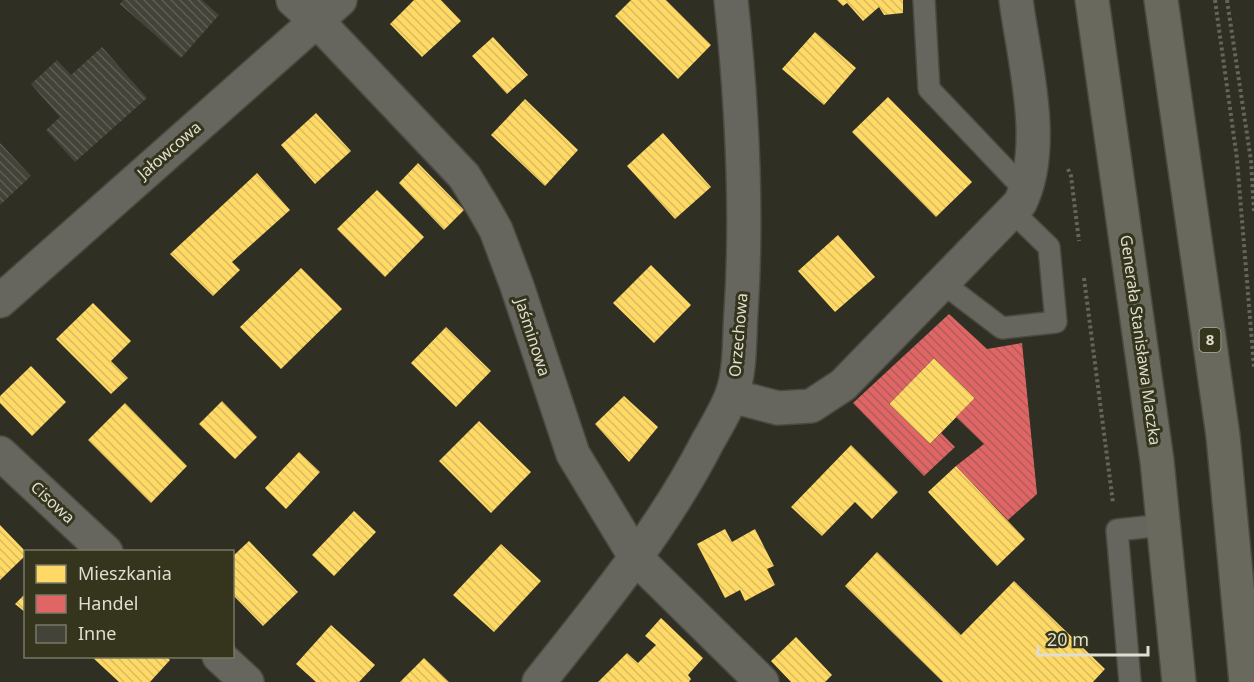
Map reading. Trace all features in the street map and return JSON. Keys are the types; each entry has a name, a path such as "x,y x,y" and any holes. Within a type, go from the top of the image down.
{"highway":[{"name":"Generała Stanisława Maczka","path":"1092,0 1136,301 1164,525 1179,682"},
{"name":"8","path":"1161,0 1223,436 1246,682"}],"street":[{"name":"Jaśminowa","path":"293,0 329,11 464,176 496,230 573,454 636,558 762,682"},
{"name":"Orzechowa","path":"539,682 636,558 695,467 732,396 740,325 744,178 742,103 731,0"},
{"path":"732,396 778,408 811,406 843,385 944,284 1019,202 1034,156 1034,136 1016,0"},
{"name":"Jałowcowa","path":"0,301 140,175 329,11"},
{"name":"Cisowa","path":"0,453 104,550"},
{"path":"220,658 247,682"}],"lane":[{"path":"924,0 929,89 1019,202 1049,247 1056,322 1002,328 944,284"},
{"path":"1130,682 1117,530 1164,525"}],"path":[{"path":"1215,0 1237,159 1254,367"},
{"path":"1227,0 1251,161 1254,211"},
{"path":"1034,156 1054,160 1068,169 1071,176 1080,242"},
{"path":"1084,277 1117,530"}],"building: Mieszkania":[{"path":"414,0 441,0 461,21 422,57 390,24"},
{"path":"631,0 666,0 711,45 678,79 615,16"},
{"path":"837,0 903,0 903,13 884,15 879,7 863,21 847,3 843,6"},
{"path":"815,32 856,68 824,105 782,69"},
{"path":"493,37 528,75 507,94 472,56"},
{"path":"888,97 972,182 936,217 852,132"},
{"path":"525,99 578,150 545,186 491,135"},
{"path":"316,113 351,151 315,184 281,145"},
{"path":"663,133 711,187 675,219 627,166"},
{"path":"418,163 464,210 444,230 399,183"},
{"path":"257,173 290,210 232,262 240,270 213,296 170,254"},
{"path":"377,190 424,237 385,277 337,229"},
{"path":"838,235 875,277 835,312 798,271"},
{"path":"651,265 691,305 654,343 613,303"},
{"path":"301,268 342,309 281,369 240,327"},
{"path":"93,303 131,341 111,361 128,378 111,394 56,339"},
{"path":"446,327 491,371 456,407 411,363"},
{"path":"934,358 975,398 930,444 889,404"},
{"path":"31,366 66,402 32,436 0,403 0,396"},
{"path":"624,396 658,427 629,462 595,424"},
{"path":"222,401 257,437 235,459 199,424"},
{"path":"125,403 187,466 151,503 88,440"},
{"path":"479,421 531,472 491,513 439,461"},
{"path":"851,445 898,492 872,519 855,502 822,536 791,507"},
{"path":"299,452 320,472 286,509 265,488"},
{"path":"956,466 1025,539 997,566 928,492"},
{"path":"354,511 376,532 334,576 312,555"},
{"path":"0,525 24,550 24,557 0,580"},
{"path":"725,529 732,542 755,529 774,566 767,569 775,585 745,601 740,590 725,598 697,544"},
{"path":"249,541 298,592 263,626 234,596 234,555"},
{"path":"501,544 541,581 494,632 453,595"},
{"path":"877,552 961,635 1014,581 1105,669 1093,682 943,682 845,586"},
{"path":"24,595 24,611 15,604"},
{"path":"661,618 703,658 688,675 691,679 689,682 598,682 627,653 638,663 656,645 645,636"},
{"path":"331,625 375,665 359,682 316,682 296,664"},
{"path":"796,637 832,675 825,682 791,682 771,661"},
{"path":"93,658 168,658 170,660 150,682 119,682"},
{"path":"424,658 449,682 400,682"}],"building: Handel":[{"path":"949,314 987,349 1022,343 1037,494 1008,520 956,466 984,444 956,417 975,398 934,358 889,404 930,444 941,433 955,447 924,476 853,403"}],"building: Inne":[{"path":"123,0 202,0 219,15 181,58 120,4"},
{"path":"102,47 147,98 75,162 46,130 60,117 31,84 57,60 71,75"},
{"path":"0,143 31,176 0,205"}]}
